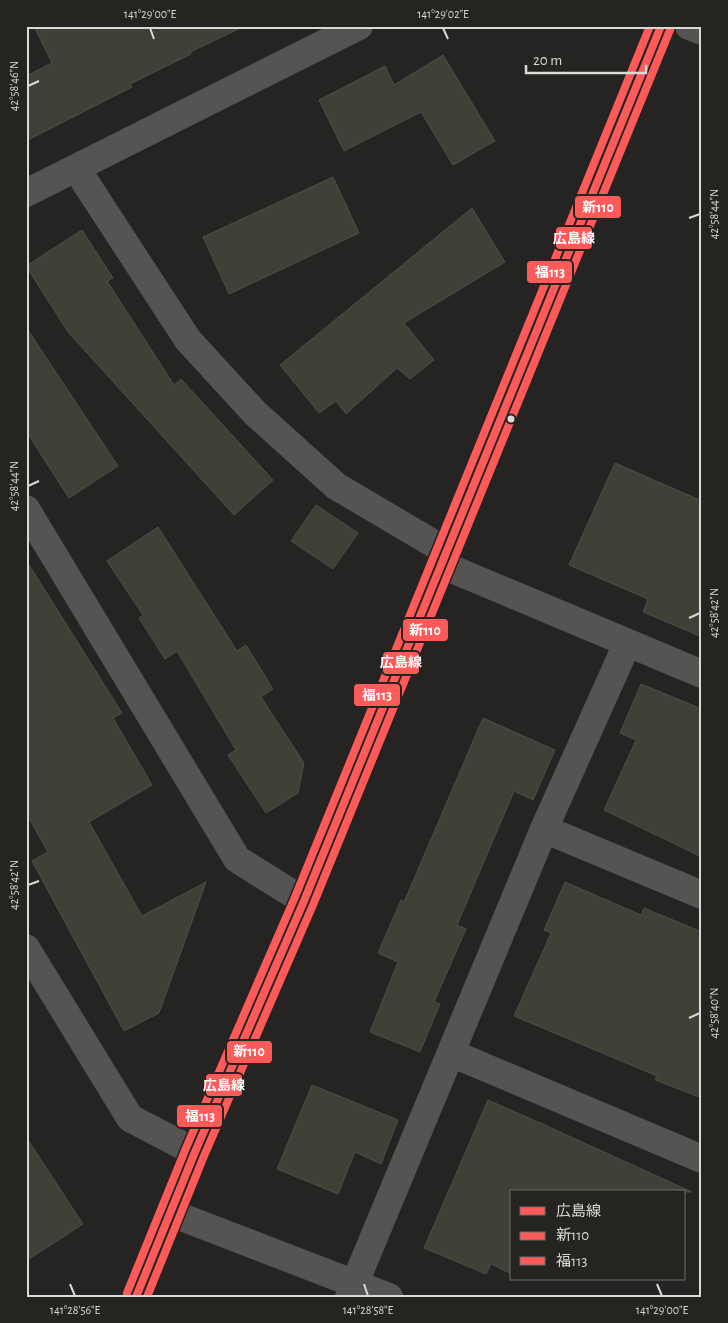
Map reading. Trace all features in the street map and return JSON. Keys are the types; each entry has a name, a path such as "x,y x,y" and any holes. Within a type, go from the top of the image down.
{"street":[{"path":"26,192 359,26"},
{"path":"136,1297 172,1213 195,1152 304,901 661,26"},
{"path":"689,26 702,31"},
{"path":"76,168 188,340 255,413 336,486 443,558 627,644 702,674"},
{"path":"26,510 237,859 304,901"},
{"path":"352,1289 544,829 627,644"},
{"path":"544,829 702,895"},
{"path":"26,948 130,1118 195,1152"},
{"path":"451,1053 702,1159"},
{"path":"172,1213 352,1289 389,1297"}],"building":[{"path":"34,26 245,26 190,52 191,54 130,84 132,87 26,141 26,76 52,63"},
{"path":"443,55 495,141 453,165 421,112 344,151 319,100 385,66 394,85"},
{"path":"333,177 359,233 229,294 203,237"},
{"path":"472,208 505,262 404,323 434,360 410,379 397,368 346,414 336,401 319,413 280,365"},
{"path":"82,230 113,278 107,281 174,385 181,379 273,480 234,515 68,332 26,266"},
{"path":"26,327 118,466 69,498 26,431"},
{"path":"615,463 702,501 702,637 643,612 648,599 569,565"},
{"path":"316,505 358,533 333,569 291,541"},
{"path":"158,527 237,651 246,645 273,689 261,697 304,763 298,793 266,813 228,755 236,750 177,651 165,659 139,618 143,615 107,561"},
{"path":"26,560 122,713 113,718 152,785 89,822 142,916 206,882 159,1013 124,1031 32,861 48,852 26,813"},
{"path":"641,684 702,709 702,857 604,810 636,740 620,733"},
{"path":"483,718 555,750 533,800 514,791 457,925 466,929 434,1002 440,1004 420,1052 370,1032 398,962 378,953 401,900 404,902"},
{"path":"565,882 641,915 644,908 702,932 702,1098 655,1080 657,1076 514,1016 551,933 544,930"},
{"path":"312,1085 398,1120 381,1164 355,1152 338,1194 277,1169"},
{"path":"488,1100 692,1192 686,1192 686,1190 510,1190 510,1273 491,1264 486,1274 424,1248"},
{"path":"26,1137 83,1224 26,1261"}],"transit line":[{"name":"福113","path":"127,1293 186,1148 295,897 650,26"},
{"name":"広島線","path":"136,1297 195,1152 304,901 661,26"},
{"name":"新110","path":"147,1297 204,1156 313,905 670,30"}]}
